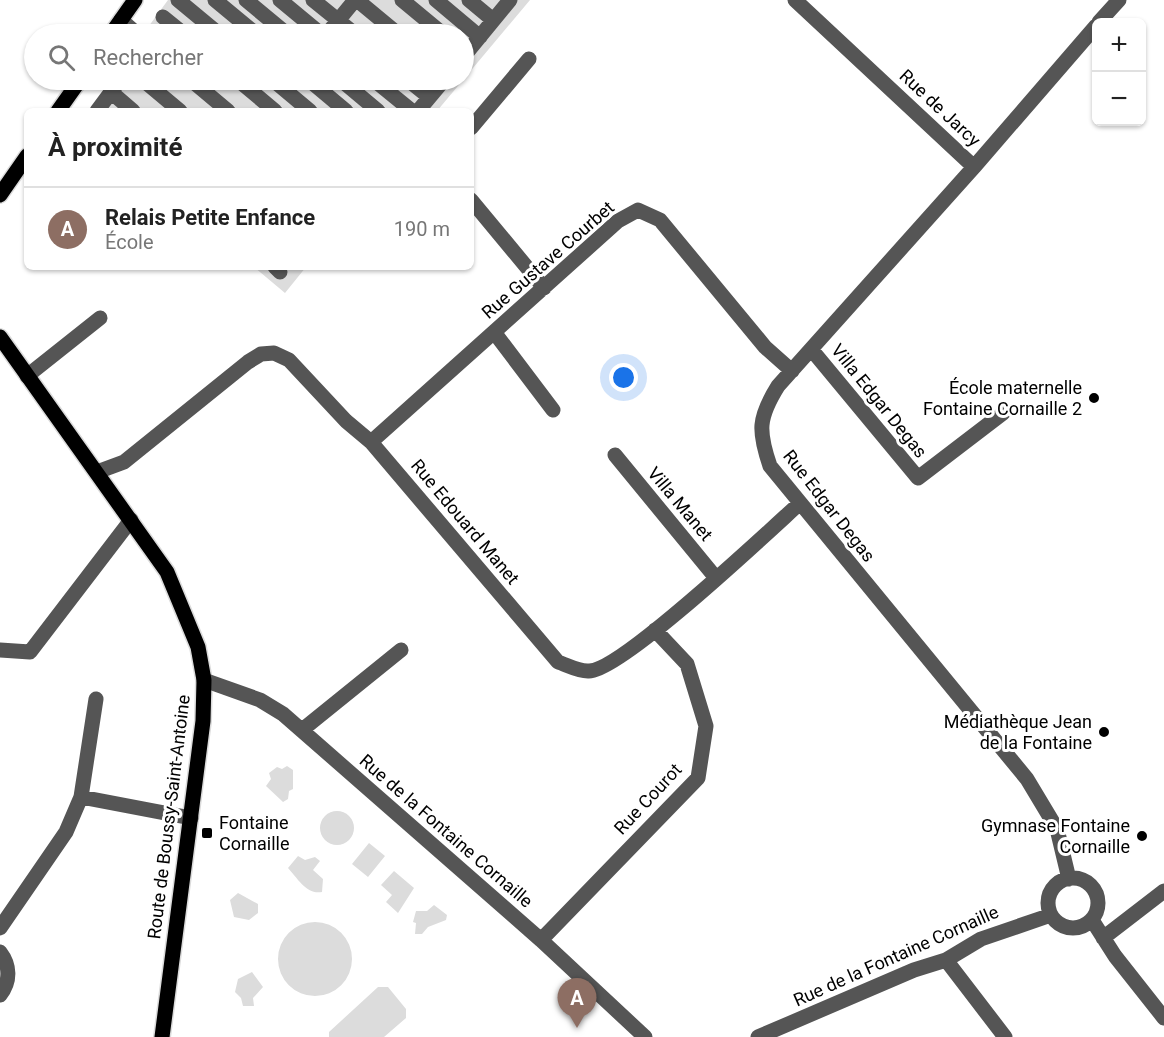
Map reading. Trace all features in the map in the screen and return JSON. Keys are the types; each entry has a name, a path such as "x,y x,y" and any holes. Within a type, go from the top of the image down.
{"main road":[{"path":"118,24 135,0"},
{"path":"60,108 73,90"},
{"path":"0,195 24,160"},
{"name":"Route de Boussy-Saint-Antoine","path":"0,337 167,572 188,618 198,647 204,680 203,721 164,1036"}],"street":[{"path":"178,0 207,24"},
{"path":"215,0 244,24"},
{"path":"246,0 275,24"},
{"path":"280,0 309,24"},
{"path":"314,0 342,24"},
{"path":"335,24 356,0 386,24"},
{"path":"402,0 431,24"},
{"path":"436,0 465,24"},
{"path":"469,0 493,20"},
{"name":"Rue de Jarcy","path":"795,0 974,167 1092,31"},
{"path":"1103,18 1119,0"},
{"path":"474,43 506,1"},
{"path":"163,17 172,24"},
{"path":"121,20 126,24"},
{"path":"474,32 480,37"},
{"path":"474,124 529,59"},
{"path":"155,90 176,108"},
{"path":"203,90 224,108"},
{"path":"248,90 267,108"},
{"path":"268,108 277,90"},
{"path":"289,90 307,108"},
{"path":"321,90 342,108"},
{"path":"353,90 374,108"},
{"path":"386,90 408,108"},
{"path":"420,90 429,97"},
{"path":"420,108 435,90"},
{"path":"99,108 111,92 130,108"},
{"name":"Rue Edgar Degas","path":"974,167 778,386 763,409 760,437 770,466 1027,779 1057,829 1067,860 1069,879"},
{"path":"474,204 544,288"},
{"name":"Rue Gustave Courbet","path":"371,442 618,221 638,210 660,220 765,347 792,371"},
{"path":"27,376 100,318"},
{"path":"494,332 553,410"},
{"name":"Villa Edgar Degas","path":"811,349 918,478 1002,413"},
{"name":"Rue Edouard Manet","path":"97,472 123,462 261,354 274,353 290,360 346,422 371,442 558,662 589,671 611,665 656,630 800,503"},
{"name":"Villa Manet","path":"615,455 716,578"},
{"path":"0,650 30,652 131,519"},
{"name":"Rue Courot","path":"541,940 698,778 706,726 687,664 656,630"},
{"path":"302,730 401,650"},
{"name":"Rue de la Fontaine Cornaille","path":"204,680 260,700 302,730 541,940 645,1037"},
{"path":"0,928 66,832 81,797 96,699"},
{"path":"81,797 191,818"},
{"path":"1069,879 1085,881 1095,892 1098,907 1092,920 1086,925 1070,928 1056,921 1051,915 1049,899 1051,892 1062,881 1069,879"},
{"path":"1103,939 1164,891"},
{"name":"Rue de la Fontaine Cornaille","path":"758,1037 914,970 946,960 981,939 1051,915"},
{"path":"1092,920 1103,939 1164,1018"},
{"path":"0,952 8,970 7,981 0,995"},
{"path":"946,960 1005,1037"}],"shaded area":[{"path":"168,0 530,0 474,67 474,24 150,24"},
{"path":"104,90 455,90 440,108 91,108"},
{"path":"258,270 304,270 285,293"},
{"path":"287,766 293,770 293,789 289,791 288,799 283,802 266,786 271,779 269,773 277,767 282,769"},
{"path":"337,811 349,816 354,828 349,840 337,845 325,840 320,828 325,816"},
{"path":"369,843 385,856 368,877 352,864"},
{"path":"298,856 305,860 315,857 320,861 313,870 323,879 322,892 307,889 288,868"},
{"path":"394,871 414,888 398,913 386,902 392,895 381,885"},
{"path":"238,893 258,904 258,913 249,920 234,917 230,900"},
{"path":"434,905 447,915 446,920 428,927 422,934 415,934 416,923 413,922 416,911 427,911"},
{"path":"315,922 329,925 341,933 349,945 352,959 349,973 341,985 329,993 315,996 301,993 289,985 281,973 278,959 281,945 289,933 301,925"},
{"path":"252,972 263,987 253,998 254,1006 243,1006 241,998 235,992 238,979"},
{"path":"378,987 388,987 406,1009 406,1018 384,1037 329,1037 329,1032"}],"place":[{"name":"École maternelle Fontaine Cornaille 2","path":"1094,398"},
{"name":"Médiathèque Jean de la Fontaine","path":"1104,732"},
{"name":"Fontaine Cornaille","path":"207,833"},
{"name":"Gymnase Fontaine Cornaille","path":"1142,836"},
{"name":"Relais Petite Enfance","path":"577,1028"}]}
